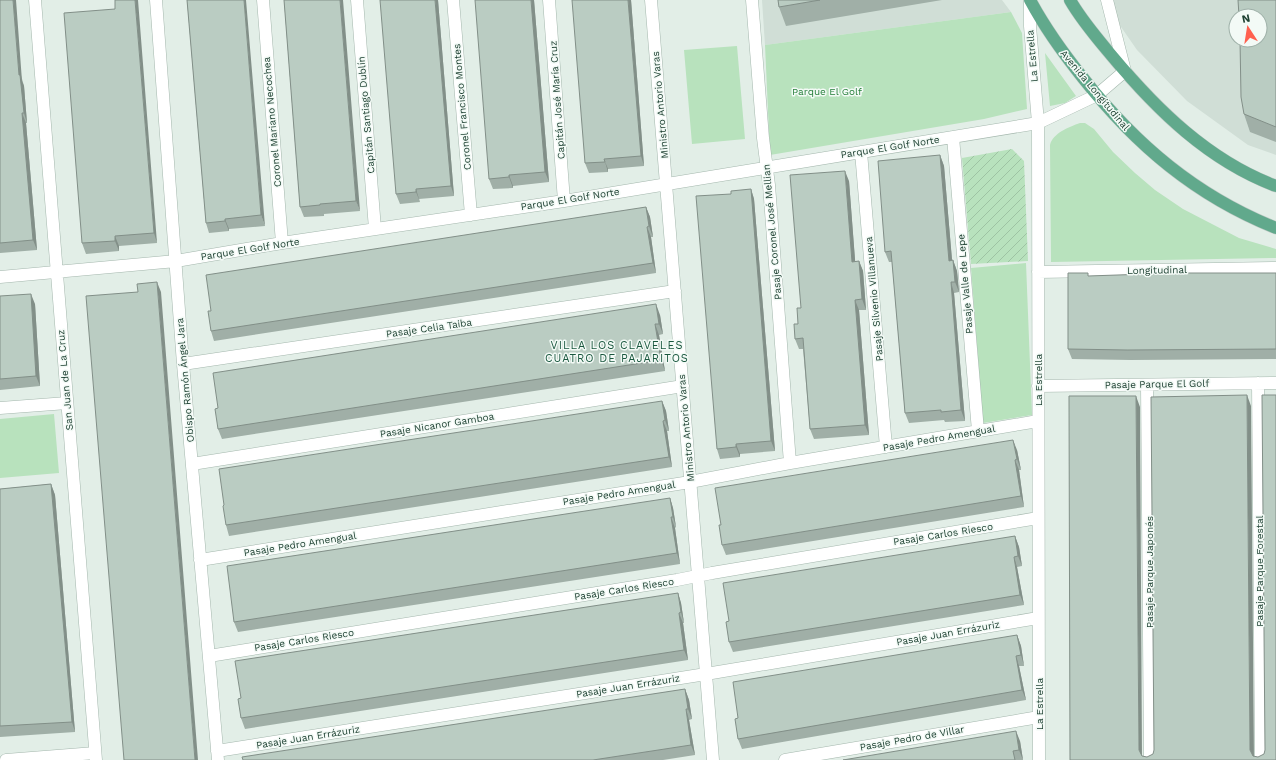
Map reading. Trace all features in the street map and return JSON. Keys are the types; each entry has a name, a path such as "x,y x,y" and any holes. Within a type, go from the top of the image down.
{"main road":[{"name":"Avenida Longitudinal","path":"1030,0 1056,42 1117,119 1139,141 1180,176 1224,204 1254,220 1276,228"},
{"path":"1070,0 1083,20 1125,72 1164,114 1188,136 1244,172 1276,186"}],"street":[{"name":"San Juan de La Cruz","path":"35,0 96,756"},
{"name":"Obispo Ramón Ángel Jara","path":"156,0 183,364 218,756"},
{"name":"Coronel Mariano Necochea","path":"263,0 282,243"},
{"name":"Capitán Santiago Dublín","path":"357,0 375,229"},
{"name":"Coronel Francisco Montes","path":"454,0 471,215"},
{"name":"Capitán José María Cruz","path":"549,0 564,201"},
{"name":"Ministro Antorio Varas","path":"651,0 713,760"},
{"name":"Pasaje Coronel José Mellian","path":"752,0 763,138 767,167 790,463"},
{"name":"La Estrella","path":"1030,0 1030,26 1038,123 1039,760"},
{"path":"1106,0 1125,72"},
{"name":"Parque El Golf Norte","path":"0,277 176,261 282,243 564,201 1038,123 1097,95 1125,72"},
{"name":"Pasaje Valle de Lepe","path":"953,137 978,431"},
{"name":"Pasaje Silvenio Villanueva","path":"861,152 886,447"},
{"name":"Longitudinal","path":"1038,272 1276,268"},
{"name":"Pasaje Celia Taiba","path":"183,364 675,291"},
{"name":"Pasaje Parque Forestal","path":"1258,383 1261,760"},
{"name":"Pasaje Parque El Golf","path":"1038,386 1276,383"},
{"name":"Pasaje Parque Japonés","path":"1147,385 1150,760"},
{"name":"Pasaje Nicanor Gamboa","path":"192,464 682,386"},
{"path":"0,408 67,403"},
{"name":"Pasaje Pedro Amengual","path":"200,560 690,482 790,463 1038,421"},
{"name":"Pasaje Carlos Riesco","path":"209,656 669,581 1038,518"},
{"name":"Pasaje Juan Errázuriz","path":"218,756 1038,618"},
{"name":"Pasaje Pedro de Villar","path":"785,760 1039,717"},
{"path":"6,760 96,756"}],"shaded area":[{"path":"762,0 1002,0 1011,12 765,45"},
{"path":"1105,0 1276,0 1276,155 1248,145 1187,101 1137,50 1110,11"}],"green space":[{"name":"Parque El Golf","path":"1011,12 1022,33 1027,109 984,119 770,155 765,45"},
{"path":"737,46 745,139 692,144 684,50"},
{"path":"1045,53 1076,96 1065,103 1050,106"},
{"path":"1080,123 1085,123 1094,129 1113,152 1155,190 1183,209 1239,238 1276,249 1276,258 1051,262 1050,145 1054,137 1058,134"},
{"path":"1012,149 1024,161 1028,261 971,264 962,158"},
{"path":"1026,263 1032,415 983,423 971,268"},
{"path":"54,414 59,473 0,478 0,419"}],"building":[{"path":"0,0 13,0 19,75 24,113 22,113 33,240 0,243"},
{"path":"115,0 135,0 154,233 115,236 115,241 82,243 64,13 115,9"},
{"path":"187,0 244,0 261,215 225,219 225,221 206,223"},
{"path":"284,0 340,0 356,201 300,207"},
{"path":"380,0 435,0 451,186 416,189 416,192 396,194"},
{"path":"475,0 531,0 545,172 509,175 509,177 489,179"},
{"path":"572,0 628,0 641,156 604,159 605,162 585,163"},
{"path":"778,0 820,0 779,7"},
{"path":"1238,0 1276,0 1276,127 1244,114 1241,97 1240,48 1268,48 1268,8 1238,8"},
{"path":"940,155 949,261 953,260 955,282 951,282 961,410 905,413 891,251 885,252 878,161"},
{"path":"845,171 852,262 859,261 862,299 855,300 865,425 810,429 803,338 795,339 794,324 798,324 797,308 801,308 790,175"},
{"path":"751,189 771,441 736,444 736,447 717,449 696,196 731,194 731,191"},
{"path":"646,207 649,226 647,227 653,263 211,331 208,311 211,311 206,275"},
{"path":"1068,273 1088,273 1088,276 1176,273 1276,273 1276,349 1068,349"},
{"path":"157,282 195,760 124,760 86,296 138,292 137,284"},
{"path":"31,294 36,376 0,379 0,296"},
{"path":"656,304 659,324 655,324 661,360 218,429 215,409 218,408 213,373"},
{"path":"1247,395 1250,750 1253,756 1258,757 1264,754 1265,750 1262,395 1276,395 1276,760 1070,760 1069,396 1136,396 1139,750 1142,756 1147,757 1153,754 1154,750 1151,397"},
{"path":"662,401 665,420 663,421 669,457 226,525 219,469"},
{"path":"1013,440 1017,459 1015,460 1021,496 722,545 719,525 721,525 715,488"},
{"path":"51,484 72,722 0,726 0,489"},
{"path":"670,498 673,517 671,517 677,553 234,622 227,566"},
{"path":"1015,536 1018,556 1014,557 1020,595 729,642 726,622 729,621 723,583"},
{"path":"678,593 684,650 241,718 238,699 241,698 235,661"},
{"path":"1017,635 1021,655 1016,656 1022,690 738,739 735,719 738,718 733,682"},
{"path":"685,689 691,745 593,760 243,760 242,757"},
{"path":"1016,731 1019,750 1013,751 1015,760 843,760"}],"district":[{"name":"VILLA LOS CLAVELES CUATRO DE PAJARITOS","path":"617,351"}]}
